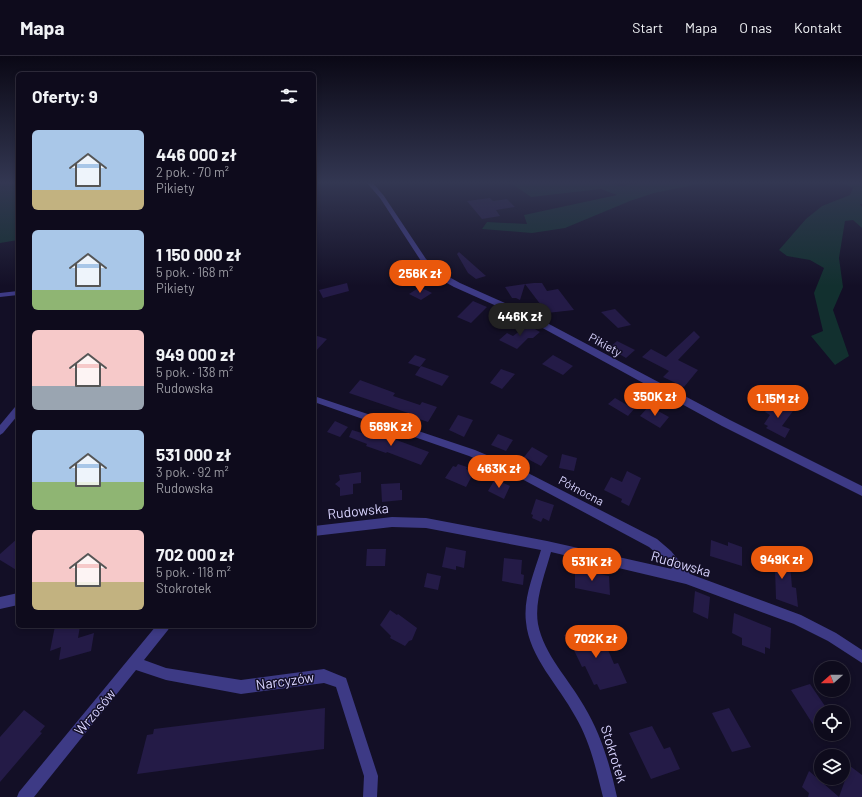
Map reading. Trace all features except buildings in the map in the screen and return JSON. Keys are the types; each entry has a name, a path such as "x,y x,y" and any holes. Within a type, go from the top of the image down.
{"street":[{"name":"Pikiety","path":"395,218 423,260 439,275 457,285 529,317 726,423 862,492"},
{"path":"0,296 16,293"},
{"name":"Północna","path":"316,400 450,444 523,475 653,542 667,555 686,578"},
{"path":"0,431 16,411"},
{"name":"Rudowska","path":"316,531 392,522 426,523 547,546 686,578 797,619 832,637 862,657"},
{"name":"Stokrotek","path":"547,546 534,595 532,623 536,637 543,652 588,726 596,744 610,797"},
{"path":"0,603 16,599"},
{"name":"Wrzosów","path":"24,797 162,628"},
{"name":"Narcyzów","path":"135,663 166,674 241,687 324,676 341,683 362,742 371,776 370,797"}],"green space":[{"path":"0,218 16,218 16,240 0,243"},
{"path":"525,218 590,218 565,228 532,233 482,229 487,222 527,224"},
{"path":"808,218 862,218 862,228 853,220 845,221 839,258 843,287 833,310 849,356 835,365 811,336 823,331 814,293 824,268 810,260 787,256 779,250"}]}
